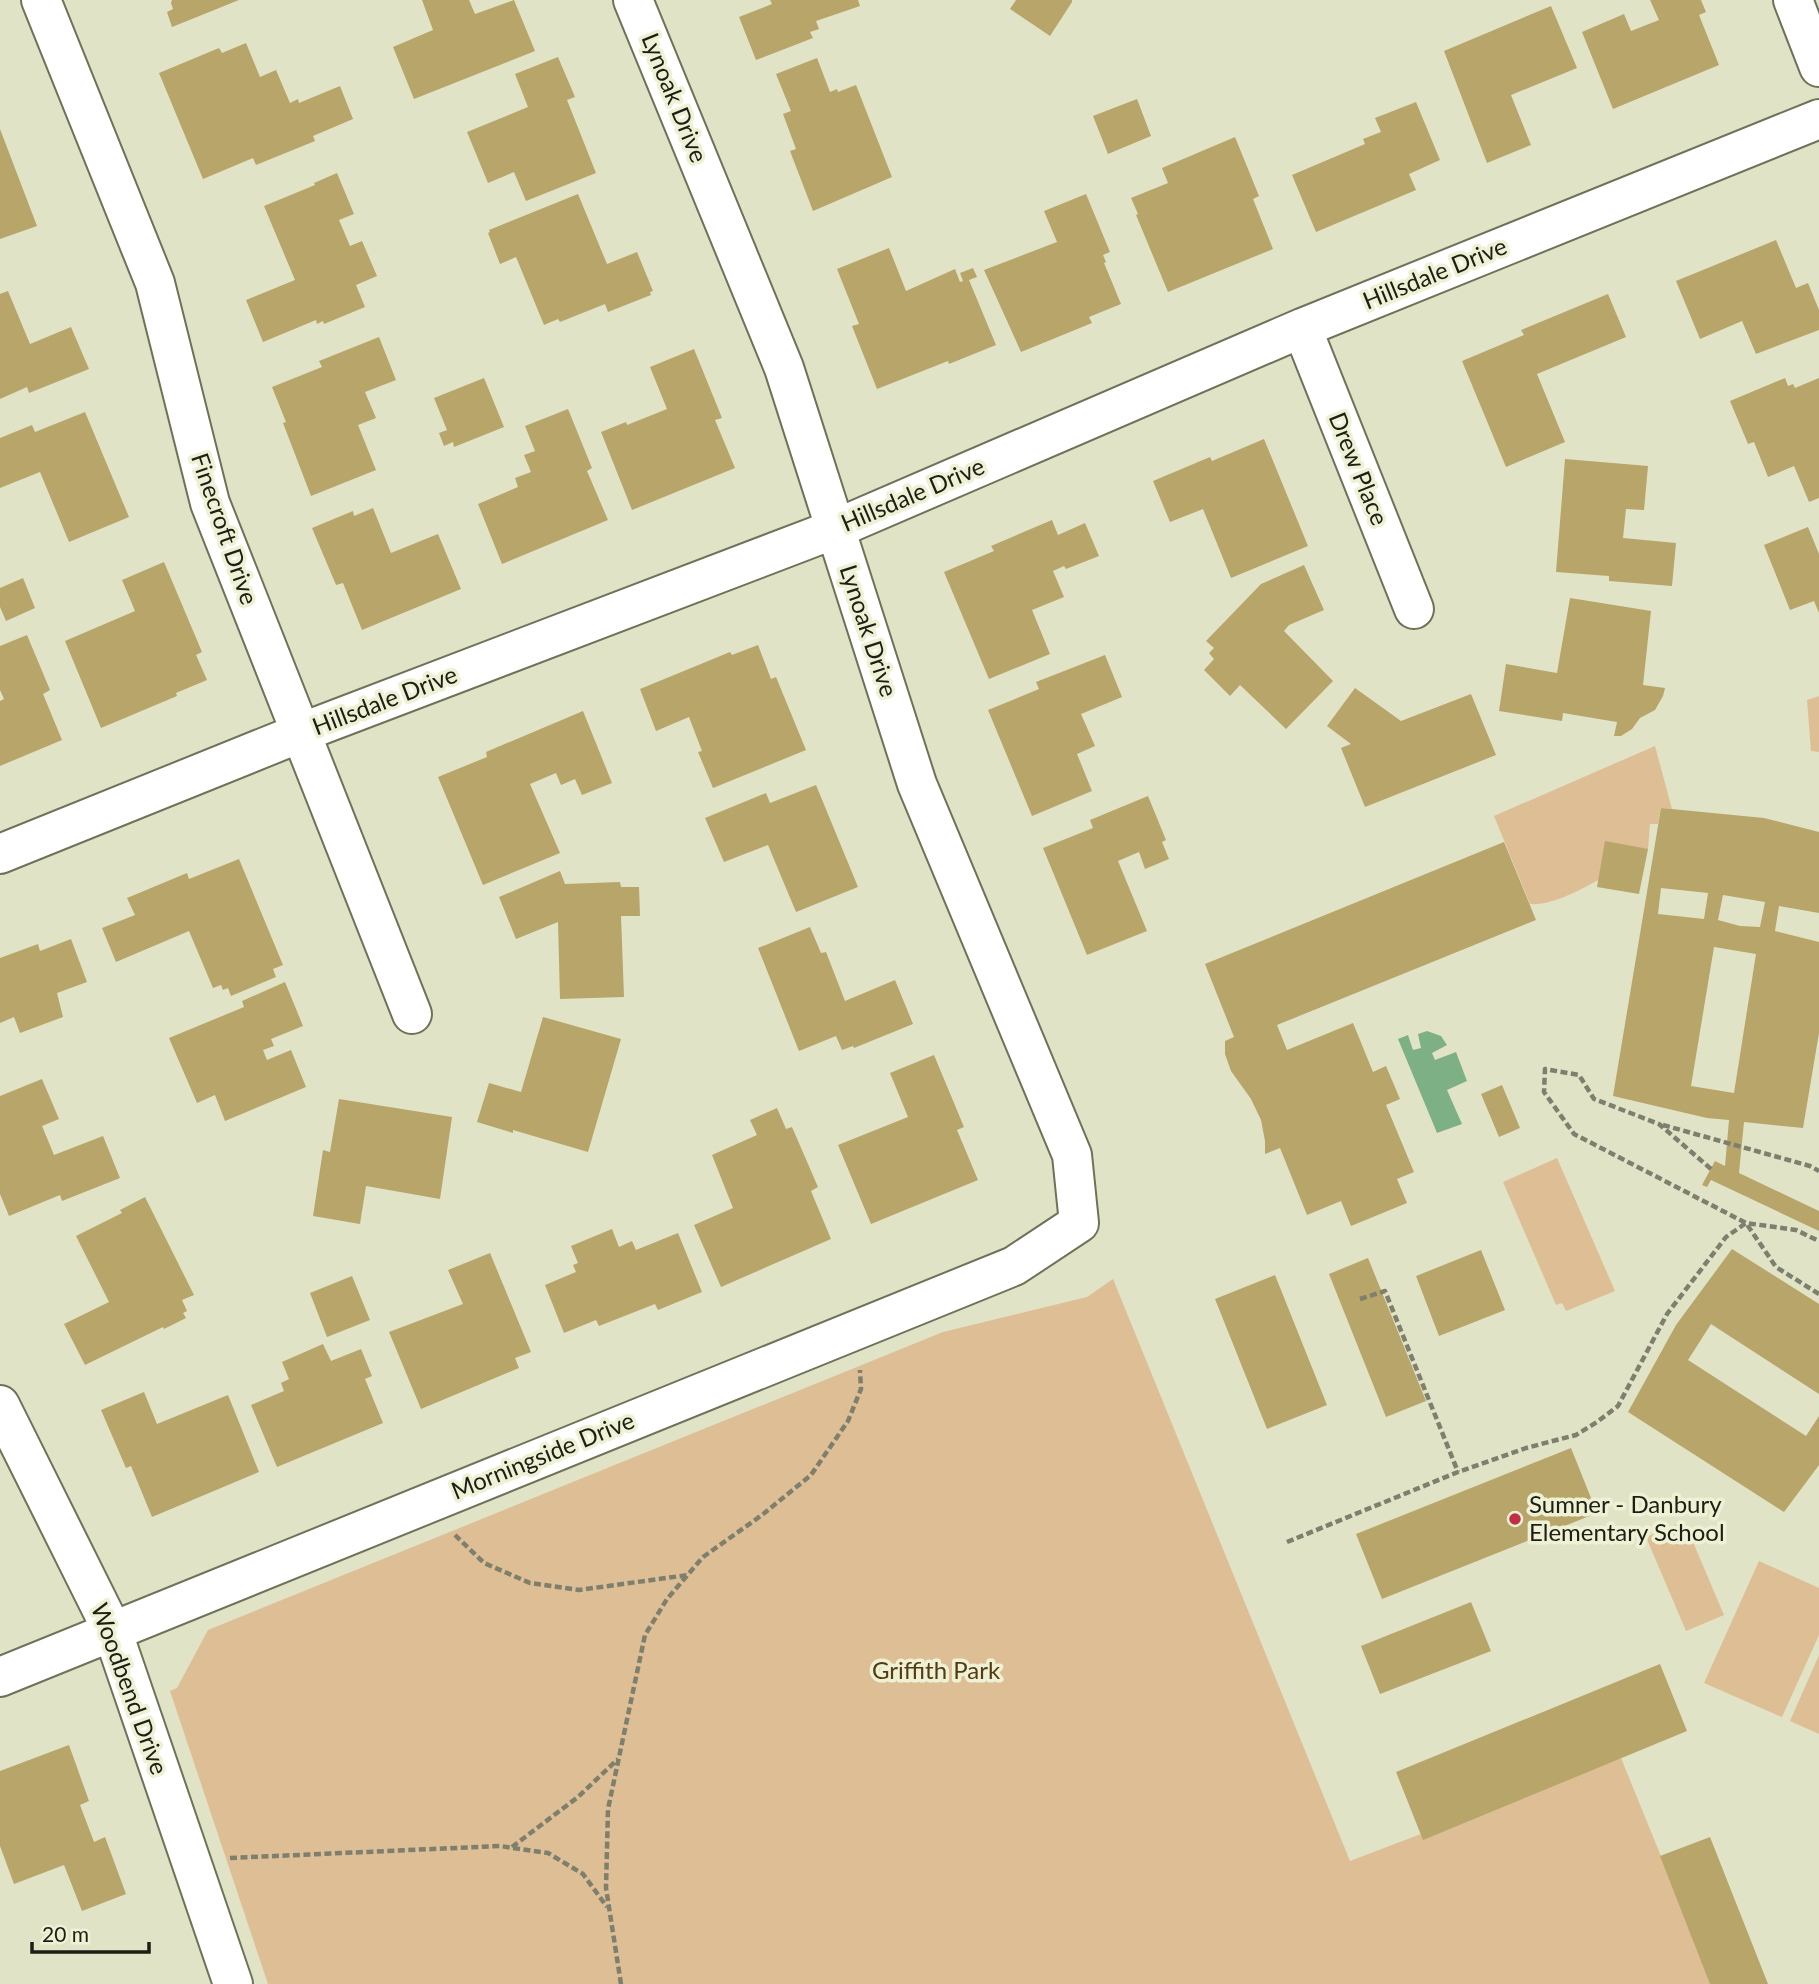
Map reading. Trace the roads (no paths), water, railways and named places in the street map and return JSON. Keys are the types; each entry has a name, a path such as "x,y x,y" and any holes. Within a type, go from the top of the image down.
{"street":[{"name":"Finecroft Drive","path":"41,0 155,283 210,503 412,1014"},
{"name":"Lynoak Drive","path":"633,0 784,368 917,783 1072,1155 1079,1223"},
{"path":"1793,0 1819,67"},
{"name":"Hillsdale Drive","path":"0,854 300,733 835,529 1302,328 1819,119"},
{"name":"Drew Place","path":"1302,328 1414,609"},
{"name":"Morningside Drive","path":"0,1677 1014,1266 1079,1223"},
{"name":"Woodbend Drive","path":"0,1405 112,1630 233,1984"}],"place":[{"name":"Sumner - Danbury Elementary School","path":"1515,1519"}],"park label":[{"name":"Griffith Park","path":"936,1671"}]}
